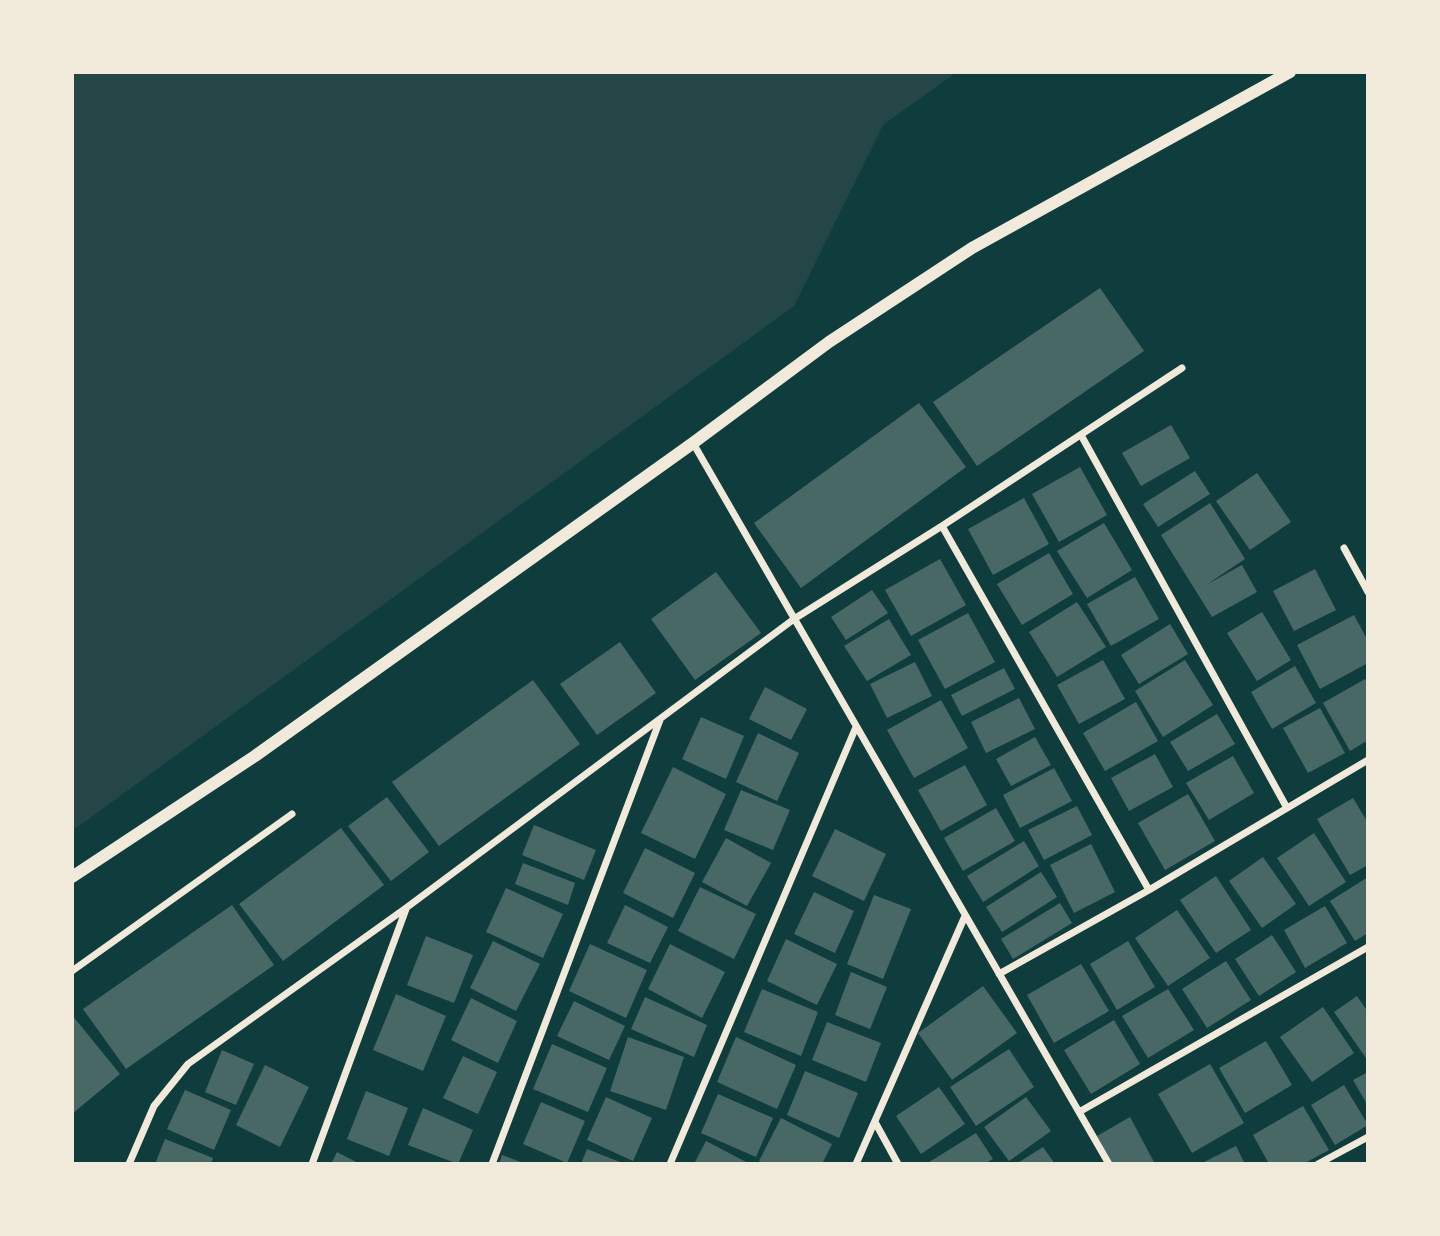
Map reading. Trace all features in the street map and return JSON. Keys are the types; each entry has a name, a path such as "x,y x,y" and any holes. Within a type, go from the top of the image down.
{"street":[{"path":"72,877 256,756 693,443 829,342 972,248 1290,72"},
{"path":"129,1164 154,1106 188,1064 406,908 794,619 942,526 1182,368"},
{"path":"1081,435 1287,808"},
{"path":"693,443 1109,1164"},
{"path":"942,526 1149,890"},
{"path":"1344,548 1368,592"},
{"path":"492,1164 660,720"},
{"path":"670,1164 856,727"},
{"path":"999,974 1149,890 1368,760"},
{"path":"72,971 292,814"},
{"path":"312,1164 406,908"},
{"path":"856,1164 965,916"},
{"path":"1079,1112 1368,947"},
{"path":"875,1122 898,1164"},
{"path":"1318,1164 1368,1137"}],"shaded area":[{"path":"72,72 957,72 883,125 794,306 72,831"}],"building":[{"path":"1100,288 1144,351 977,466 933,402"},
{"path":"919,403 966,467 801,588 754,523"},
{"path":"1171,425 1190,458 1141,486 1122,453"},
{"path":"1080,467 1107,515 1059,542 1032,494"},
{"path":"1195,471 1210,494 1158,527 1143,504"},
{"path":"1257,473 1291,522 1250,550 1216,501"},
{"path":"1024,498 1049,544 993,575 968,529"},
{"path":"1210,503 1245,559 1206,585 1242,565 1257,592 1212,617 1161,535"},
{"path":"1104,523 1132,570 1087,598 1057,551"},
{"path":"1049,553 1073,594 1022,625 997,584"},
{"path":"940,559 966,605 911,636 885,590"},
{"path":"1315,569 1336,610 1294,631 1273,591"},
{"path":"716,572 761,633 695,680 651,619"},
{"path":"1135,577 1159,619 1111,646 1087,604"},
{"path":"872,590 888,613 846,640 831,617"},
{"path":"1077,602 1106,647 1057,677 1029,632"},
{"path":"1262,612 1291,660 1257,681 1227,633"},
{"path":"968,613 995,662 945,689 918,640"},
{"path":"1354,615 1368,641 1368,663 1320,689 1297,645"},
{"path":"889,619 911,655 867,681 844,646"},
{"path":"1170,624 1188,654 1139,684 1121,655"},
{"path":"620,642 656,693 597,735 560,684"},
{"path":"1103,660 1125,699 1079,724 1057,685"},
{"path":"1185,660 1213,705 1163,737 1135,691"},
{"path":"915,662 932,696 887,718 870,684"},
{"path":"1295,666 1316,703 1272,729 1251,692"},
{"path":"1004,668 1015,689 962,716 951,695"},
{"path":"1365,679 1368,685 1368,740 1350,751 1323,703"},
{"path":"533,680 580,744 439,846 392,782"},
{"path":"765,687 807,709 791,740 749,719"},
{"path":"1019,698 1035,729 986,753 971,722"},
{"path":"941,700 968,748 914,778 887,730"},
{"path":"1136,702 1158,741 1105,771 1083,733"},
{"path":"1320,708 1345,753 1308,773 1283,728"},
{"path":"1217,714 1235,744 1188,771 1170,742"},
{"path":"701,717 744,736 726,779 682,759"},
{"path":"758,733 799,753 777,801 736,782"},
{"path":"1035,737 1051,765 1011,786 996,759"},
{"path":"1155,754 1173,787 1129,811 1111,778"},
{"path":"1233,756 1254,793 1209,820 1186,783"},
{"path":"965,765 987,805 941,831 918,790"},
{"path":"673,767 726,794 695,859 641,833"},
{"path":"1054,768 1072,801 1020,828 1003,795"},
{"path":"741,790 790,810 773,850 724,830"},
{"path":"1188,794 1215,841 1165,870 1138,823"},
{"path":"387,797 429,852 391,881 348,826"},
{"path":"1353,798 1368,823 1368,865 1350,875 1317,819"},
{"path":"1077,806 1092,835 1044,860 1028,830"},
{"path":"996,808 1015,841 963,871 944,838"},
{"path":"534,825 596,850 584,880 522,855"},
{"path":"341,828 384,885 283,961 239,904"},
{"path":"835,829 886,854 864,901 812,876"},
{"path":"1314,833 1346,882 1309,906 1277,858"},
{"path":"726,838 771,863 747,906 702,882"},
{"path":"1024,841 1039,866 983,902 967,876"},
{"path":"1091,844 1115,892 1074,913 1050,865"},
{"path":"645,848 695,873 673,918 623,893"},
{"path":"1263,857 1296,904 1262,928 1229,881"},
{"path":"523,863 575,883 568,905 515,884"},
{"path":"1041,872 1057,897 1002,932 986,907"},
{"path":"1216,876 1251,930 1216,953 1180,900"},
{"path":"1368,877 1368,933 1355,941 1330,901"},
{"path":"700,887 756,914 734,959 678,931"},
{"path":"506,888 563,914 543,958 486,932"},
{"path":"814,892 854,911 835,953 794,934"},
{"path":"874,895 911,909 883,979 847,964"},
{"path":"1060,903 1072,923 1013,959 1001,939"},
{"path":"232,905 274,965 126,1069 83,1009"},
{"path":"625,905 668,927 650,963 607,943"},
{"path":"1325,906 1347,943 1305,968 1284,930"},
{"path":"1177,910 1210,958 1168,986 1135,938"},
{"path":"1272,935 1296,972 1259,996 1235,959"},
{"path":"426,936 473,955 454,1003 407,985"},
{"path":"786,939 837,964 817,1005 767,981"},
{"path":"493,941 540,964 516,1011 470,988"},
{"path":"1128,941 1155,987 1117,1010 1090,964"},
{"path":"590,944 647,970 626,1018 569,991"},
{"path":"670,944 725,972 702,1018 648,989"},
{"path":"1226,961 1251,1000 1207,1028 1182,989"},
{"path":"1081,964 1109,1011 1054,1043 1027,995"},
{"path":"851,972 887,987 870,1029 835,1015"},
{"path":"983,986 1017,1033 952,1080 918,1033"},
{"path":"762,989 818,1012 801,1056 744,1032"},
{"path":"1168,989 1194,1030 1148,1058 1122,1016"},
{"path":"396,994 446,1016 423,1071 373,1050"},
{"path":"1357,996 1368,1012 1368,1061 1334,1012"},
{"path":"645,997 707,1025 694,1057 631,1029"},
{"path":"471,998 517,1021 498,1063 451,1040"},
{"path":"574,1001 625,1026 609,1060 557,1036"},
{"path":"1323,1007 1354,1053 1312,1082 1280,1037"},
{"path":"72,1015 120,1074 72,1114"},
{"path":"1114,1020 1140,1064 1091,1094 1064,1050"},
{"path":"827,1022 881,1043 866,1082 812,1060"},
{"path":"628,1037 684,1057 666,1110 610,1091"},
{"path":"736,1037 796,1065 777,1109 717,1082"},
{"path":"1266,1041 1292,1085 1245,1113 1219,1068"},
{"path":"552,1044 607,1068 588,1112 533,1089"},
{"path":"1009,1049 1034,1087 976,1126 950,1087"},
{"path":"222,1050 254,1064 236,1105 205,1092"},
{"path":"463,1056 497,1072 478,1114 443,1098"},
{"path":"1210,1064 1244,1123 1192,1153 1158,1094"},
{"path":"265,1065 309,1087 280,1147 236,1125"},
{"path":"805,1071 858,1093 839,1138 787,1115"},
{"path":"1368,1072 1368,1106 1353,1080"},
{"path":"1344,1085 1368,1125 1335,1145 1311,1105"},
{"path":"939,1087 965,1124 921,1154 896,1116"},
{"path":"185,1090 231,1110 214,1150 167,1129"},
{"path":"366,1091 408,1108 389,1156 347,1139"},
{"path":"718,1094 773,1118 756,1157 701,1133"},
{"path":"606,1097 652,1118 633,1161 587,1140"},
{"path":"1026,1097 1051,1131 1009,1161 984,1127"},
{"path":"541,1102 585,1121 567,1163 523,1144"},
{"path":"1303,1106 1329,1150 1303,1164 1269,1164 1253,1135"},
{"path":"423,1108 473,1130 458,1164 408,1145"},
{"path":"1130,1117 1155,1164 1113,1164 1097,1136"},
{"path":"781,1118 832,1144 822,1164 766,1164 759,1161"},
{"path":"976,1133 993,1159 984,1164 926,1164"},
{"path":"165,1139 213,1158 211,1164 155,1164"},
{"path":"706,1141 750,1164 694,1164"},
{"path":"1236,1146 1245,1164 1200,1164"},
{"path":"1043,1147 1055,1164 1016,1164"},
{"path":"587,1149 625,1164 581,1164"},
{"path":"337,1152 360,1164 331,1164"},
{"path":"502,1155 526,1164 499,1164"}]}
